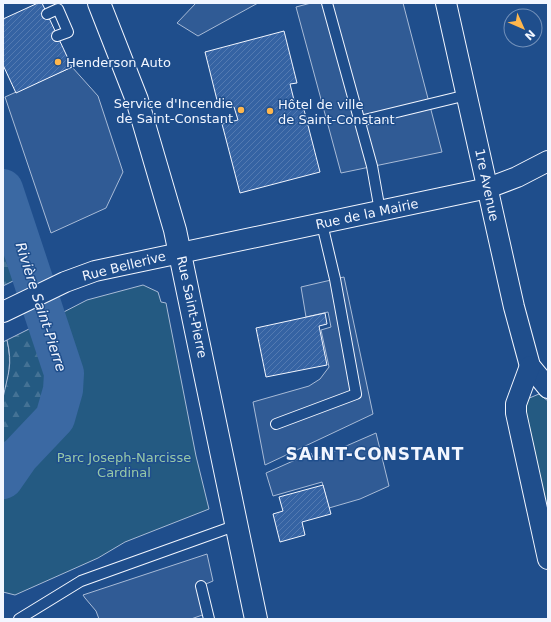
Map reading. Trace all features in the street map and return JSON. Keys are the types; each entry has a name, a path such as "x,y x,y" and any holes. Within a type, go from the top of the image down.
{"main road":[{"name":"Rue Saint-Pierre","path":"99,3 122,60 150,142 180,253 256,619"}],"street":[{"name":"1re Avenue","path":"446,3 468,95 514,307 530,366 548,388"},
{"name":"Rue de la Mairie","path":"180,253 488,188 517,178 548,161"},
{"name":"Rue Bellerive","path":"4,312 84,274 113,266 180,253"},
{"path":"530,366 516,404 516,413 548,559"}],"lane":[{"path":"327,3 372,166 380,212"},
{"path":"47,14 57,6 68,32 57,36"},
{"path":"360,121 468,95"},
{"path":"276,424 356,394 335,279 322,224"},
{"path":"19,619 81,581 237,525"},
{"path":"201,586 209,619"}],"green space":[{"path":"3,233 19,278 3,286"},
{"name":"Parc Joseph-Narcisse Cardinal","path":"143,285 158,292 161,302 166,303 196,456 209,509 125,542 98,558 15,595 3,592 3,498 7,480 35,455 64,424 72,392 73,367 56,316 87,300"},
{"path":"39,324 49,350 50,386 44,415 26,440 3,466 2,405 10,363 7,340"},
{"path":"7,340 9,348 9,369 3,398 3,342"},
{"path":"539,394 548,401 548,525 523,403 527,399"}],"shaded area":[{"path":"196,3 258,3 198,36 177,23"},
{"path":"311,3 403,3 442,152 341,173 296,7"},
{"path":"72,67 98,96 123,172 106,208 51,233 5,97"},
{"path":"344,277 373,414 265,465 253,402 309,386 320,379 329,367 321,330 331,327 328,312 306,317 301,287"},
{"path":"376,433 389,486 360,499 329,508 322,482 273,496 266,473 311,453 314,460"},
{"path":"207,554 213,581 201,586 208,613 191,619 99,619 96,611 83,595"}],"building":[{"path":"38,3 42,3 72,67 16,93 3,65 3,19"},
{"name":"Hôtel de ville de Saint-Constant","path":"284,31 297,83 290,84 295,104 302,102 320,172 240,193 222,124 238,120 234,107 229,108 228,102 218,104 205,52"},
{"path":"325,313 327,324 319,326 327,365 266,377 256,328"},
{"path":"323,485 331,514 302,522 305,535 280,542 273,514 283,511 279,497"}],"waterway":[{"name":"Rivière Saint-Pierre","path":"3,189 64,373 63,390 55,418 19,456 3,479"}],"place":[{"name":"Henderson Auto","path":"58,62"},
{"name":"Service d'Incendie de Saint-Constant","path":"241,110"},
{"name":"Hôtel de ville de Saint-Constant","path":"270,111"}],"district":[{"name":"SAINT-CONSTANT","path":"375,454"}]}
